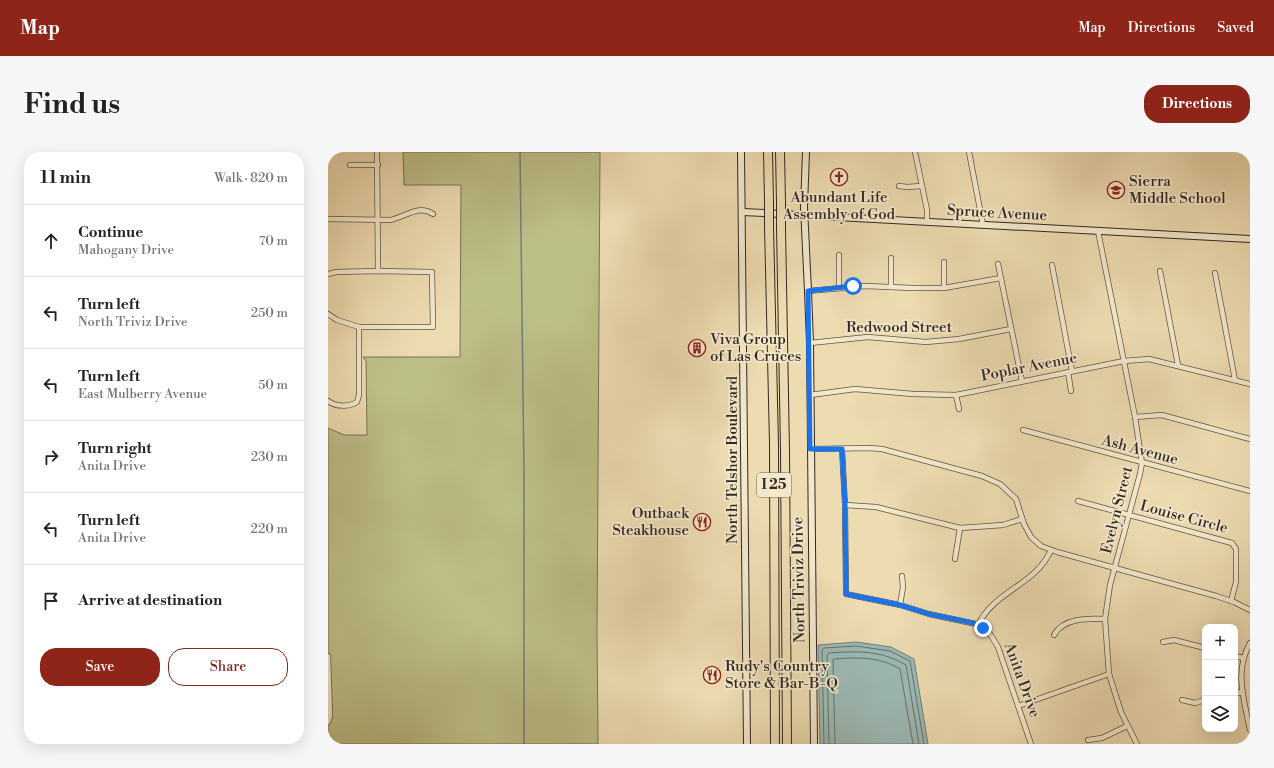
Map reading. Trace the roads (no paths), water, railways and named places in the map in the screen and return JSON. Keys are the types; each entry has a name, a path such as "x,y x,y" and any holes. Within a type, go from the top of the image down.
{"highway":[{"name":"I 25","path":"768,152 774,444 776,744"},
{"name":"I 25","path":"780,152 785,459 787,744"}],"main road":[{"name":"North Telshor Boulevard","path":"741,152 743,212 747,744"},
{"name":"North Triviz Drive","path":"806,152 804,216 810,343 814,744"},
{"name":"Spruce Avenue","path":"743,212 1250,239"}],"street":[{"path":"377,152 378,271"},
{"path":"915,152 927,222"},
{"path":"969,152 983,225"},
{"path":"350,165 378,165"},
{"path":"899,186 922,186"},
{"path":"328,219 393,219 418,210 426,210 433,214"},
{"name":"Evelyn Street","path":"1098,231 1135,417 1142,463 1114,568 1108,595 1105,619 1109,674 1117,703 1137,744"},
{"path":"839,255 839,288"},
{"path":"891,287 892,258"},
{"path":"944,262 944,288"},
{"path":"998,264 1022,381"},
{"path":"1052,265 1070,371 1071,391"},
{"path":"328,274 336,272 378,271 432,272 433,327 359,327 338,320 328,314"},
{"path":"1160,271 1178,365"},
{"path":"1214,273 1235,380"},
{"path":"808,291 866,286 944,288 1001,278"},
{"path":"328,401 335,405 352,406 358,402 359,327"},
{"name":"Redwood Street","path":"810,343 868,337 926,342 959,339 1011,329"},
{"name":"Poplar Avenue","path":"810,395 855,390 956,395 1070,371 1124,361 1149,359 1250,384"},
{"path":"956,395 959,409"},
{"path":"1135,417 1162,415 1250,439"},
{"name":"Ash Avenue","path":"1023,430 1250,491"},
{"path":"810,449 869,448 885,450 982,476 1000,484 1016,499 1022,519 1028,531 1033,539 1041,546 1050,550 1211,594 1250,610"},
{"name":"Anita Drive","path":"842,449 845,505 846,594 900,605 929,614 978,625 990,634 997,644 1031,744"},
{"name":"Louise Circle","path":"1078,501 1232,542 1236,549 1236,582 1230,601"},
{"path":"845,505 876,507 960,528 1003,525 1022,519"},
{"path":"956,559 960,528"},
{"path":"978,625 987,610 996,601 1041,568 1050,550"},
{"path":"900,605 903,587 902,576"},
{"path":"1054,635 1059,628 1068,624 1086,619 1105,619"},
{"path":"1163,642 1174,640 1202,647"},
{"path":"1250,643 1243,658 1241,676 1242,692 1250,730"},
{"path":"328,656 330,716 328,722"},
{"path":"1238,657 1243,658"},
{"path":"1018,706 1109,674"},
{"path":"1238,693 1242,692"},
{"path":"1182,700 1195,703 1202,701"},
{"path":"1088,740 1099,739 1127,726"},
{"path":"1246,744 1250,743"}],"water":[{"path":"856,642 891,647 914,659 928,744 820,744 818,645"}],"waterway":[{"path":"520,152 524,474 524,744"}],"place":[{"name":"Abundant Life Assembly of God","path":"839,177"},
{"name":"Sierra Middle School","path":"1116,190"},
{"name":"Viva Group of Las Cruces","path":"697,348"},
{"name":"Outback Steakhouse","path":"702,522"},
{"name":"Rudy's Country Store & Bar-B-Q","path":"712,675"}]}
